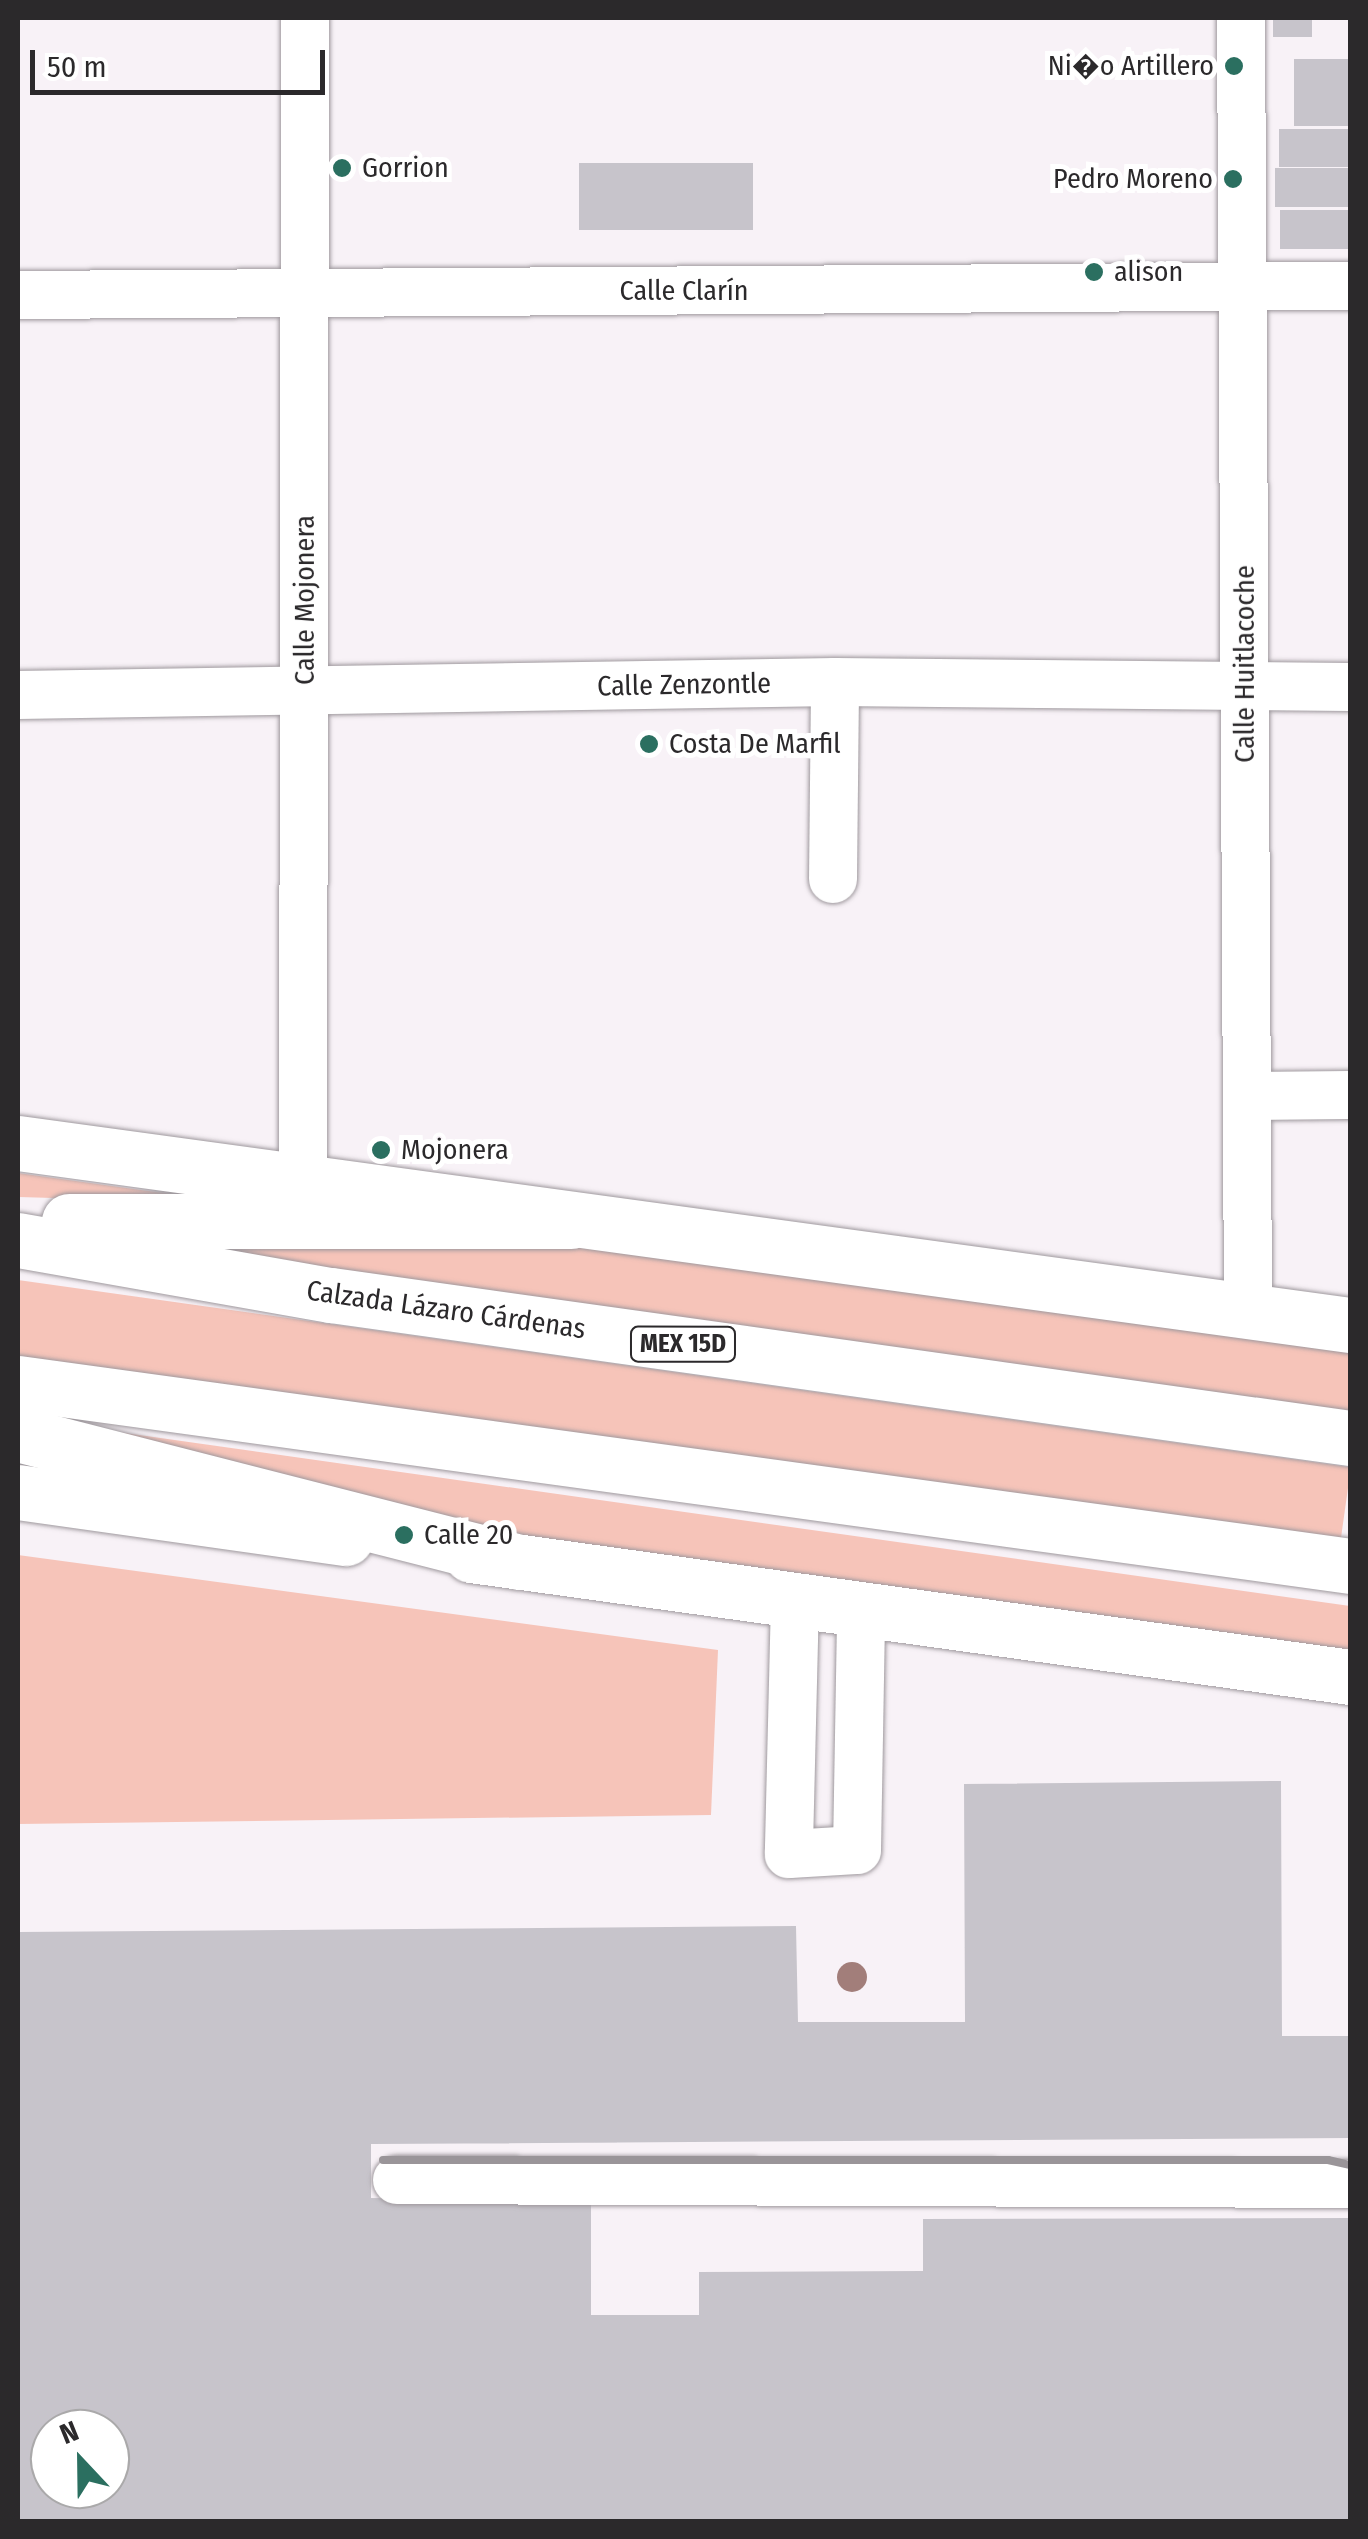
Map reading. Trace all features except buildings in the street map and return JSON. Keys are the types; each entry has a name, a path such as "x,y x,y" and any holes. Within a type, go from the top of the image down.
{"main road":[{"path":"18,1142 571,1222 1350,1325"},
{"path":"18,1220 571,1222"},
{"name":"Calzada Lázaro Cárdenas","path":"18,1240 332,1295 1350,1438"},
{"path":"18,1383 1350,1566"},
{"path":"18,1434 518,1562"},
{"path":"18,1492 1350,1677"}],"street":[{"name":"Calle Mojonera","path":"304,1183 305,18"},
{"name":"Calle Huitlacoche","path":"1242,18 1248,1311"},
{"name":"Calle Clarín","path":"18,295 1350,286"},
{"name":"Calle Zenzontle","path":"18,694 305,694 836,682 1350,686"},
{"path":"833,880 836,682"},
{"path":"1248,1096 1350,1096"},
{"path":"796,1600 789,1854 857,1850 860,1609"},
{"path":"397,2180 1350,2184"}],"shaded area":[{"path":"18,1173 235,1203 18,1197"},
{"path":"133,1241 561,1245 1350,1347 1350,1414"},
{"path":"18,1280 1350,1467 1339,1549 18,1363"},
{"path":"47,1422 1350,1606 1350,1660 496,1541"},
{"path":"18,1555 718,1650 711,1815 18,1824"}],"railway":[{"path":"383,2160 1328,2160 1350,2165"}],"place":[{"name":"Ni�o Artillero","path":"1234,66"},
{"name":"Gorrion","path":"342,168"},
{"name":"Pedro Moreno","path":"1233,179"},
{"name":"alison","path":"1094,272"},
{"name":"Costa De Marfil","path":"649,744"},
{"name":"Mojonera","path":"381,1150"},
{"name":"Calle 20","path":"404,1535"}]}
